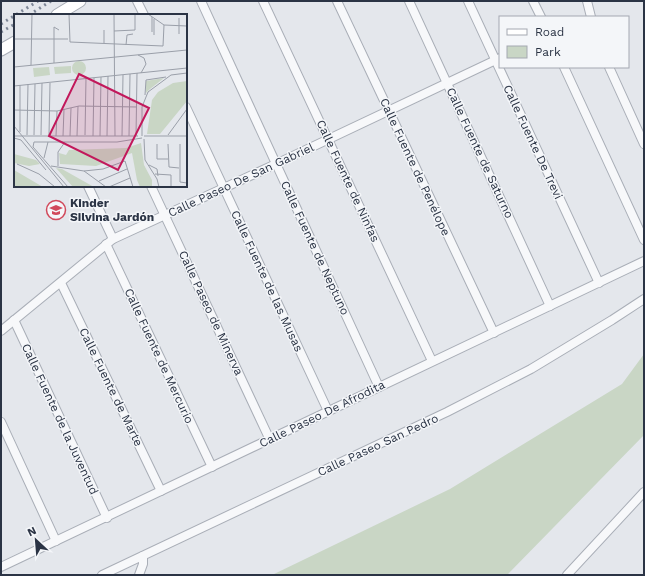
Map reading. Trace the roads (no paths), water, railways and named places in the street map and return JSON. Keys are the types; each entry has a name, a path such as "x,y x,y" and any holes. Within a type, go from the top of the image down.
{"main road":[{"path":"69,12 80,1"},
{"path":"1,50 14,43"}],"street":[{"path":"138,1 144,14"},
{"name":"Calle Fuente de Neptuno","path":"201,1 379,387"},
{"name":"Calle Fuente de Ninfas","path":"263,1 432,361"},
{"name":"Calle Fuente de Penélope","path":"337,1 494,333"},
{"name":"Calle Fuente de Saturno","path":"409,1 550,306"},
{"name":"Calle Fuente De Trevi","path":"468,1 498,59"},
{"path":"533,1 540,16"},
{"path":"587,1 591,16"},
{"name":"Calle Paseo De San Gabriel","path":"1,331 110,242 164,214 328,140 498,59"},
{"name":"Calle Fuente De Trevi","path":"502,68 599,283"},
{"path":"564,68 644,240"},
{"path":"609,68 644,144"},
{"name":"Calle Fuente de las Musas","path":"187,109 328,411"},
{"name":"Calle Fuente de Mercurio","path":"88,187 110,242 212,467"},
{"name":"Calle Paseo de Minerva","path":"151,187 270,440"},
{"name":"Calle Paseo De Afrodita","path":"1,567 107,518 432,361 644,261"},
{"name":"Calle Fuente de Marte","path":"61,283 161,491"},
{"name":"Calle Paseo San Pedro","path":"102,575 440,416 517,377 644,299"},
{"name":"Calle Fuente de la Juventud","path":"14,320 107,518"},
{"path":"1,422 56,542"},
{"path":"567,575 644,492"},
{"path":"139,575 143,564 143,556"}],"railway":[{"path":"17,14 38,1"},
{"path":"31,14 51,1"},
{"path":"1,24 14,16"},
{"path":"1,32 14,25"}],"place":[{"name":"Kinder Silvina Jardón","path":"56,210"}]}
